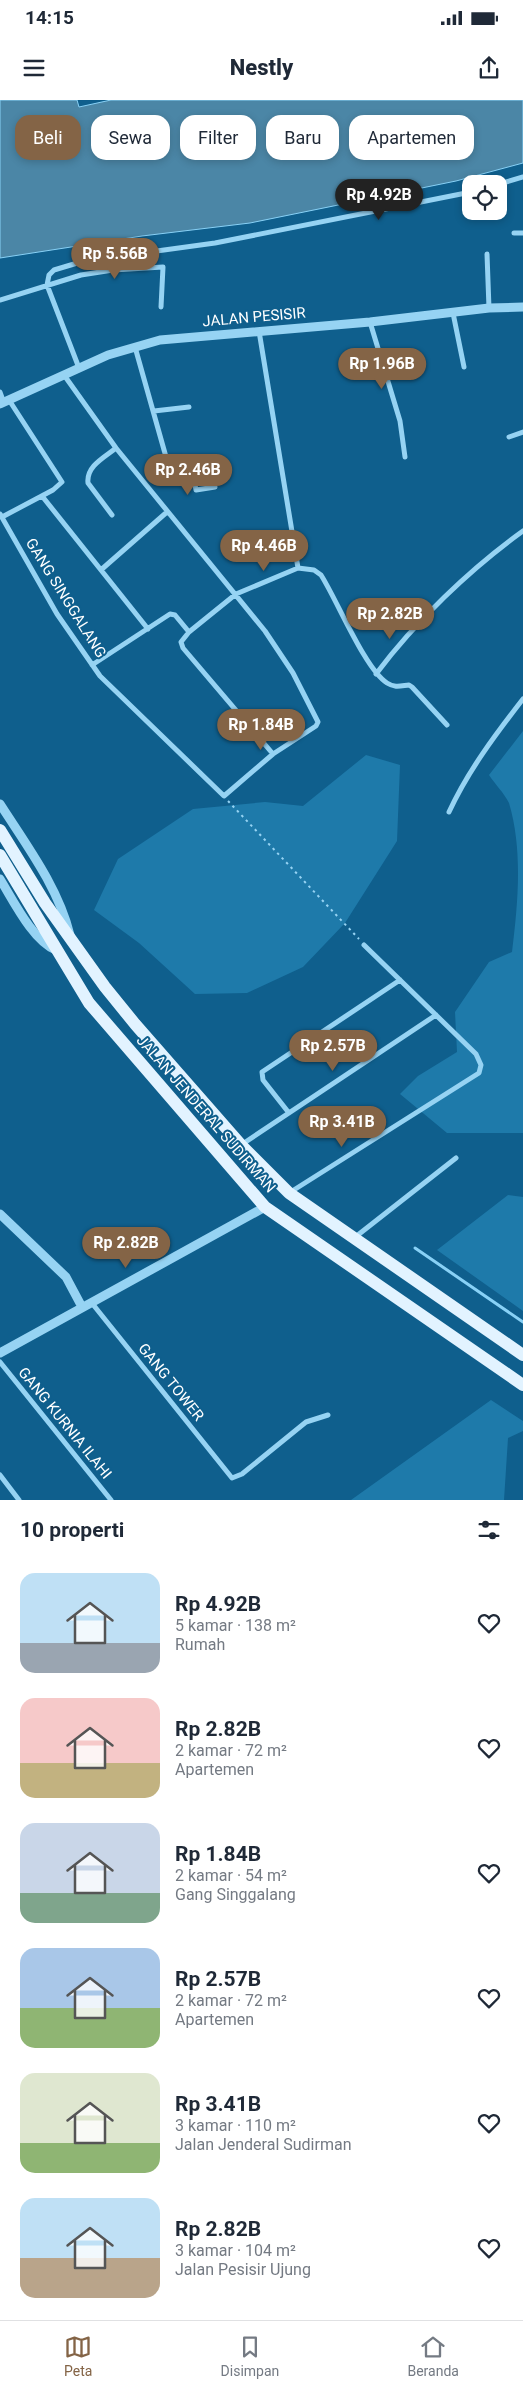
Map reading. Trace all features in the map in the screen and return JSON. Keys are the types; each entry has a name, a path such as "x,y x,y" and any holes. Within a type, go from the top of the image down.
{"main road":[{"name":"JALAN JENDERAL SUDIRMAN","path":"0,830 45,903 135,1024 241,1145 289,1193 523,1355"},
{"name":"JALAN JENDERAL SUDIRMAN","path":"0,855 89,1003 265,1207 523,1385"}],"street":[{"path":"507,182 523,177"},
{"path":"79,368 47,285 49,275 54,270 84,261 215,243 462,194"},
{"path":"514,233 523,233"},
{"path":"487,254 489,308"},
{"path":"0,300 81,275 162,267 161,307"},
{"name":"JALAN PESISIR","path":"4,402 79,368 135,346 160,340 370,322 489,308 523,307"},
{"path":"453,313 464,367"},
{"path":"370,322 400,421 405,457"},
{"path":"259,331 298,568"},
{"path":"135,346 168,464 172,466 213,459"},
{"path":"63,375 116,448 265,631 292,673 318,722 307,733 273,754 224,796"},
{"path":"0,392 4,402 62,478 59,487 1,516"},
{"path":"154,411 189,407"},
{"path":"509,437 523,432"},
{"path":"112,515 88,482 88,477 93,467 116,448"},
{"path":"190,464 196,490 215,487"},
{"path":"42,496 148,629"},
{"path":"102,569 167,512"},
{"name":"GANG SINGGALANG","path":"1,516 57,614 92,665 120,696 224,796"},
{"path":"376,674 421,620 504,544 523,531"},
{"path":"273,754 183,648 181,642 189,632 236,594 298,568 314,570 321,575 376,674 394,686 409,685 412,687 447,725"},
{"path":"92,665 167,615 173,614 189,632"},
{"path":"449,812 457,794 492,740 523,699"},
{"path":"0,804 56,894 64,910 72,941"},
{"path":"0,879 23,917 49,947 59,951"},
{"path":"289,1193 478,1073 481,1064 476,1054 364,945"},
{"path":"289,1114 263,1080 262,1072 400,980"},
{"path":"241,1145 436,1015"},
{"path":"354,1238 456,1158"},
{"path":"0,1353 265,1207"},
{"path":"0,1214 66,1277 82,1307"},
{"name":"GANG TOWER","path":"91,1302 232,1478 242,1474 306,1422 328,1415"},
{"name":"GANG KURNIA ILAHI","path":"0,1362 111,1500"},
{"path":"0,1475 20,1500"}],"path":[{"path":"224,796 364,945"}],"shaded area":[{"path":"0,100 77,100 79,107 111,100 523,100 523,163 478,175 462,175 462,179 456,181 250,223 142,236 0,258"},
{"path":"523,731 523,1133 447,1133 400,1094 418,1076 457,1052 455,1012 489,962 512,952 518,877 516,839 509,803 489,775"},
{"path":"366,755 400,765 397,841 345,923 303,967 247,993 195,994 139,943 94,910 118,859 193,809 265,802 303,806"},
{"path":"508,1195 523,1197 523,1311 437,1250"},
{"path":"491,1400 523,1421 523,1431 508,1438 504,1500 351,1500"}],"waterway":[{"path":"415,1248 523,1322"}]}
